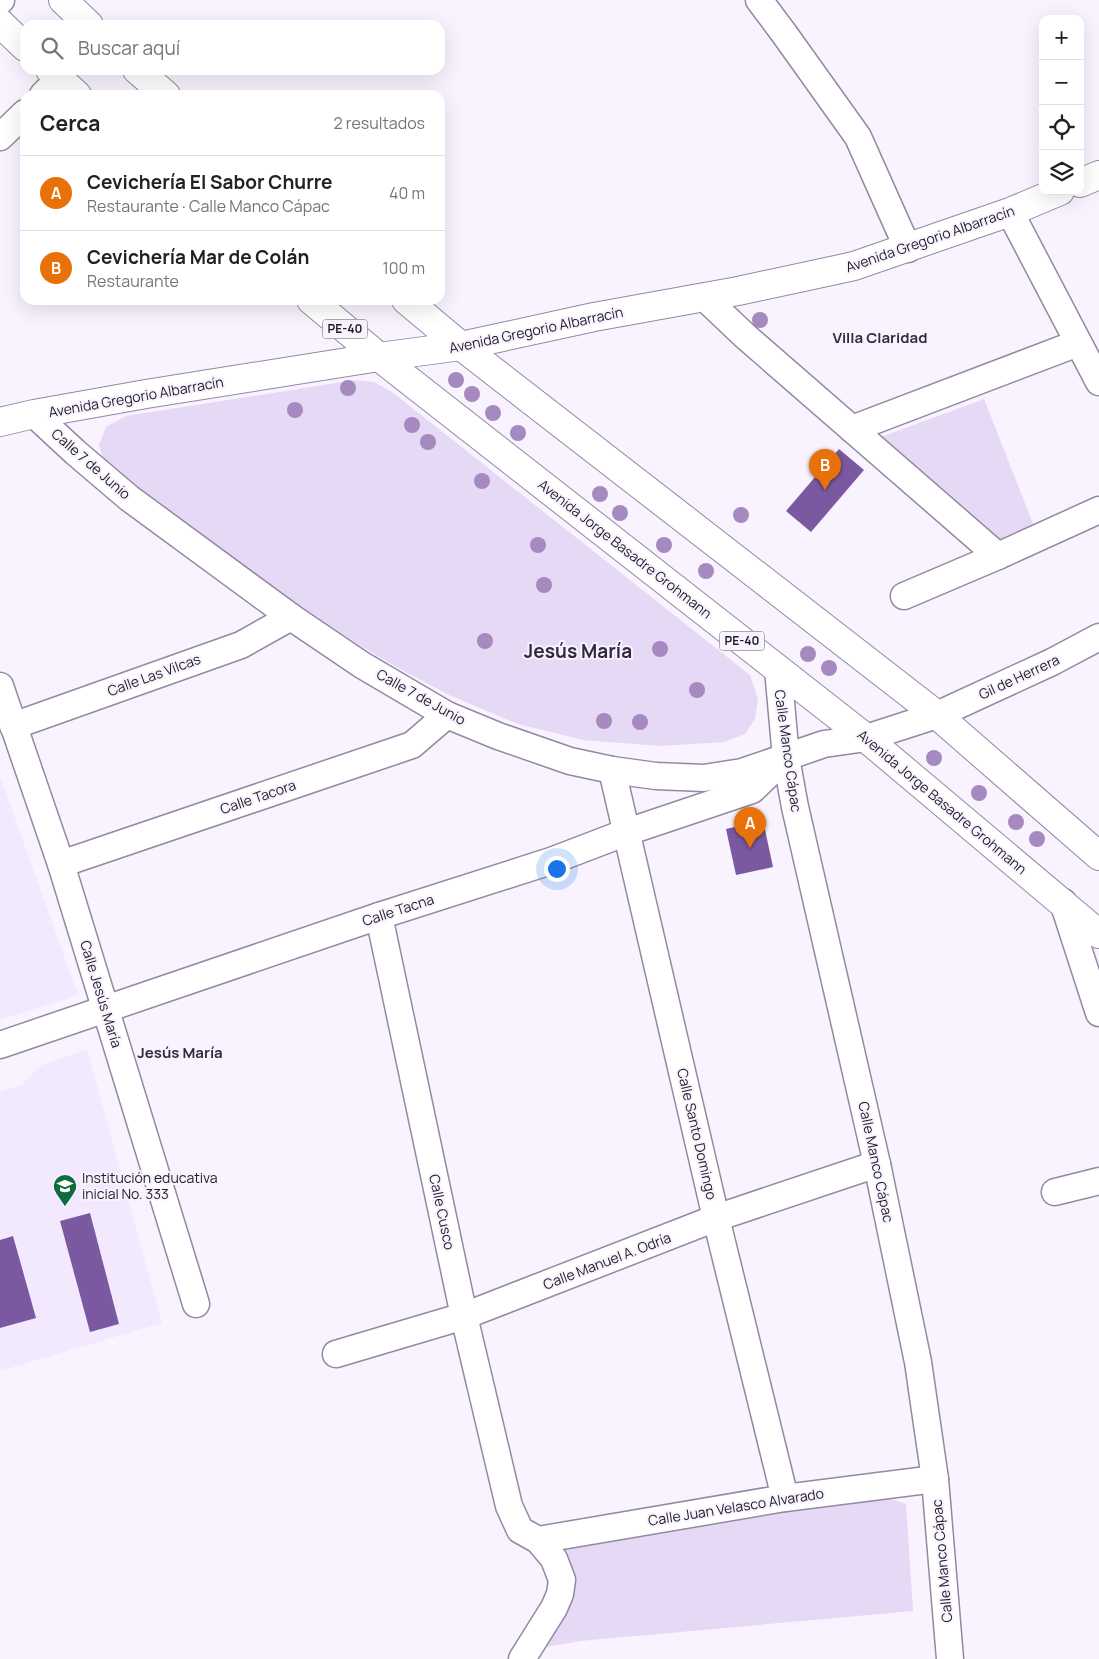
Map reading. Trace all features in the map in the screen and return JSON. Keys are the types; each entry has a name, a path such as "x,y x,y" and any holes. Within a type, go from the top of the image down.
{"main road":[{"path":"63,0 84,20"},
{"path":"0,23 20,42"},
{"path":"143,75 160,90"},
{"path":"1084,181 1099,175"},
{"name":"Avenida Gregorio Albarracín","path":"0,422 146,394 461,346 594,317 704,297 854,266 908,249 1010,212 1050,195"},
{"name":"Avenida Jorge Basadre Grohmann","path":"317,305 379,357 866,738 1099,934"},
{"path":"412,305 461,346 937,715 1099,856"}],"street":[{"path":"759,0 858,137 908,249"},
{"path":"0,137 20,118"},
{"path":"1010,212 1099,382"},
{"path":"704,297 744,335 998,556"},
{"path":"852,429 1078,343"},
{"name":"Calle 7 de Junio","path":"34,414 129,498 291,617 362,665 447,715 498,736 570,761 612,770 656,776 704,778 742,772 824,744 866,738 937,715"},
{"path":"904,596 1099,510"},
{"name":"Calle Las Vilcas","path":"13,726 241,645 291,617"},
{"name":"Gil de Herrera","path":"937,715 1052,662 1099,637"},
{"name":"Calle Manco Cápac","path":"778,669 786,758 795,807 878,1164 918,1362 935,1479 950,1659"},
{"name":"Calle Jesús María","path":"0,686 61,864 196,1304"},
{"name":"Calle Tacora","path":"61,864 412,745 447,715"},
{"name":"Calle Tacna","path":"0,1045 379,916 551,861 627,832 752,790 786,758"},
{"name":"Calle Santo Domingo","path":"612,770 716,1218 785,1498"},
{"path":"1063,902 1099,1013"},
{"name":"Calle Cusco","path":"379,916 464,1316 509,1506 520,1530 538,1540 554,1559 562,1580 560,1594 554,1608 522,1659"},
{"name":"Calle Manuel A. Odría","path":"336,1354 464,1316 716,1218 878,1164"},
{"path":"1055,1192 1099,1181"},
{"name":"Calle Juan Velasco Alvarado","path":"538,1540 785,1498 935,1479"}],"shaded area":[{"path":"355,380 374,382 392,392 750,675 758,699 755,719 745,734 724,742 660,746 583,740 518,724 449,695 361,646 275,589 105,464 99,445 106,427 126,416"},
{"path":"984,399 1036,531 999,547 873,440"},
{"path":"0,776 78,995 0,1020"},
{"name":"Institución educativa inicial No. 333","path":"87,1049 162,1323 0,1371 0,1092 22,1085 40,1066"},
{"path":"888,1498 906,1504 913,1611 580,1641 546,1647 564,1609 558,1546 786,1510"}],"building":[{"path":"839,449 864,470 811,532 786,511"},
{"path":"756,822 764,825 773,867 736,875 726,829"},
{"path":"90,1213 119,1324 90,1332 60,1221"},
{"path":"13,1236 36,1318 0,1328 0,1240"}],"place":[{"name":"Cevichería Mar de Colán","path":"825,490"},
{"name":"Cevichería El Sabor Churre","path":"750,848"},
{"name":"Institución educativa inicial No. 333","path":"65,1207"}],"district":[{"name":"Villa Claridad","path":"880,338"},
{"name":"Jesús María","path":"578,651"},
{"name":"Jesús María","path":"180,1053"}]}
